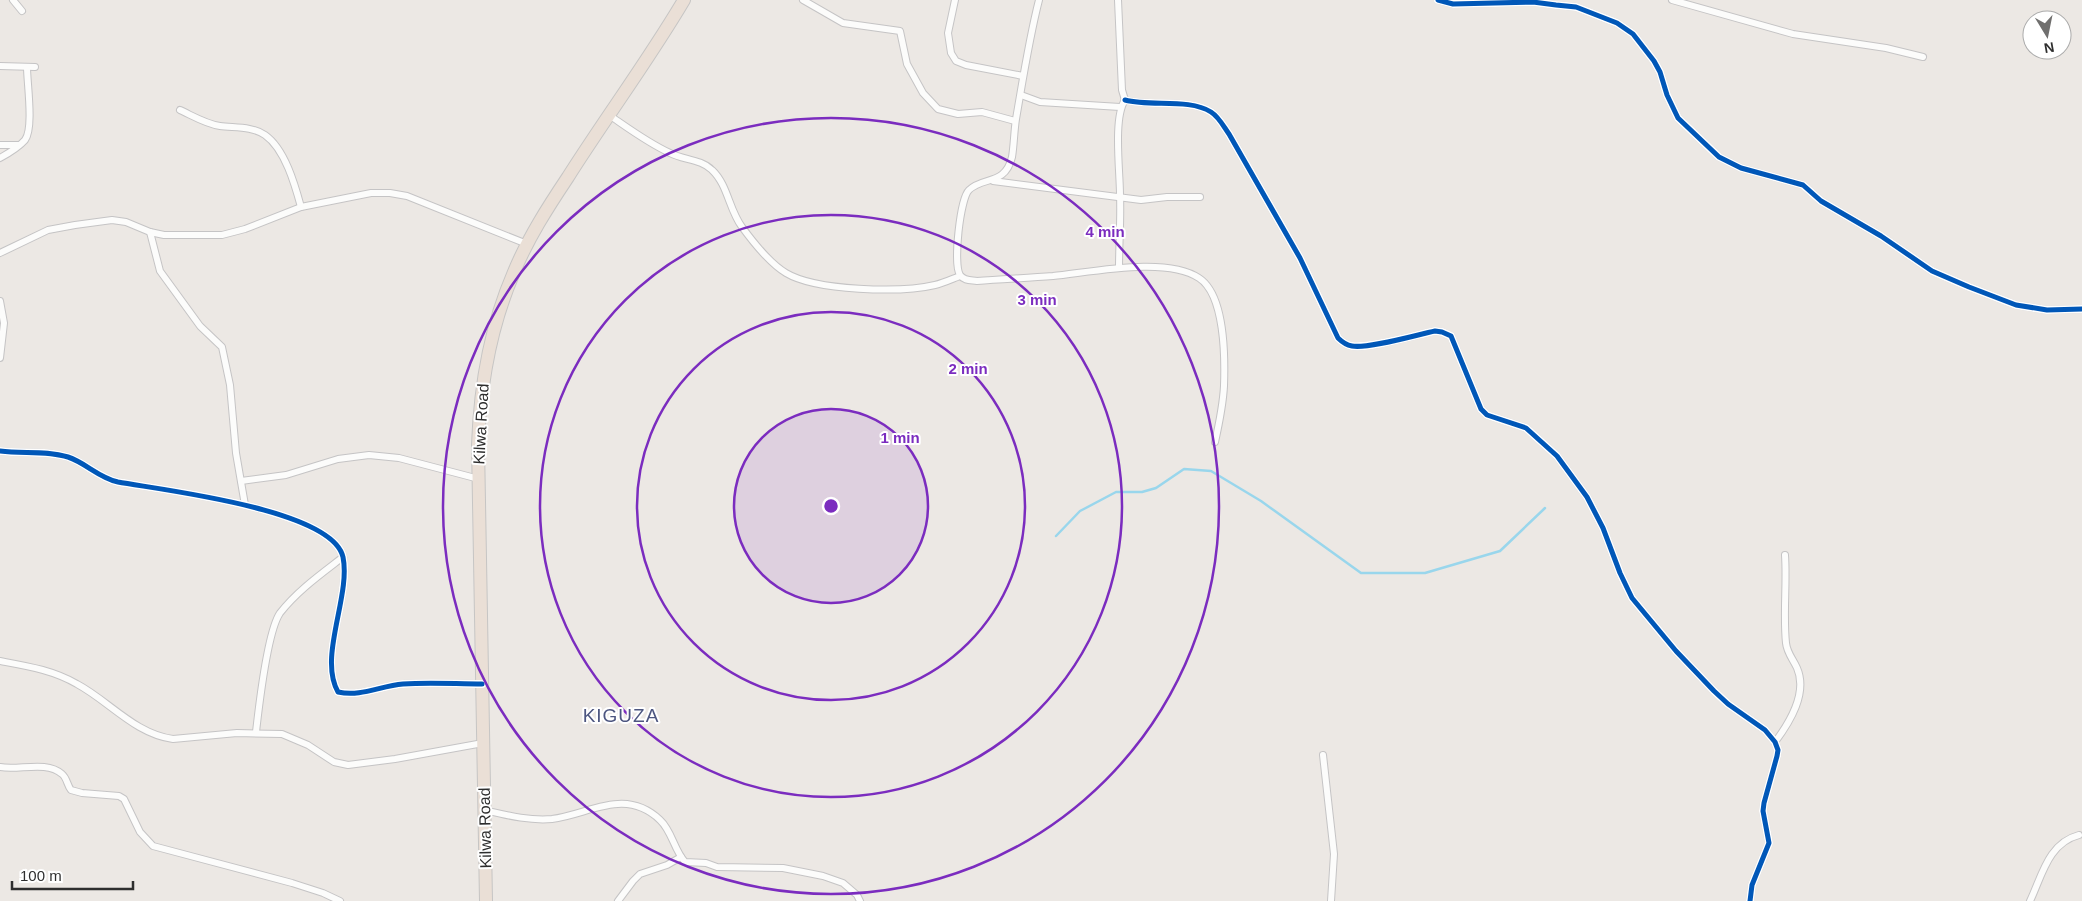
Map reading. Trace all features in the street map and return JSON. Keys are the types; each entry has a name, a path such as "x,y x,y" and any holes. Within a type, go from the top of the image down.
{"highway":[{"name":"Kilwa Road","path":"486,901 478,445 483,378 506,293 527,244 551,203 663,36 684,0"}],"street":[{"path":"13,0 22,11"},
{"path":"803,0 843,23 900,30 907,64 924,93 938,109 958,114 982,112 1015,121"},
{"path":"954,0 948,44 956,61 966,65 1024,76"},
{"path":"992,181 1005,170 1011,158 1015,121 1040,0"},
{"path":"1118,0 1122,90 1125,100"},
{"path":"1438,0 1453,4 1533,2 1576,7 1617,23 1632,34 1654,60 1678,118 1719,156 1749,171 1803,185 1822,201 1881,236 1932,271 1969,287 2016,305 2047,310 2082,309"},
{"path":"1672,0 1793,34 1886,48 1923,57"},
{"path":"0,66 35,67"},
{"path":"0,158 19,146 26,139 30,120 27,67"},
{"path":"1021,95 1040,102 1120,107"},
{"path":"1119,268 1120,196 1118,148 1120,107 1125,100"},
{"path":"1125,100 1182,105 1204,109 1212,113 1229,134 1282,226 1312,281 1338,338 1343,343 1364,346 1435,331 1451,336 1481,409 1487,415 1526,428 1556,456 1587,497 1613,551 1620,573 1640,608 1649,616 1676,651 1714,691 1728,704 1765,730 1775,742 1777,756 1763,811 1768,843 1752,885 1750,901"},
{"path":"180,110 199,120 218,126 250,130 264,134 273,143 293,178 302,207"},
{"path":"609,115 671,154 701,163 712,170 731,202 740,225 771,261 784,272 798,279 840,287 903,289 936,285 960,276"},
{"path":"0,145 19,146"},
{"path":"1200,197 1167,197 1141,200 992,181 981,183 968,191 964,200 958,234 957,265 960,276 966,280 977,281 1051,276 1119,268 1165,267 1181,268 1201,278 1213,295 1220,318 1224,353 1224,387 1215,442"},
{"path":"0,253 48,230 112,220 126,222 150,232 164,235 234,233 302,207 371,193 390,193 407,196 527,244"},
{"path":"150,232 160,271 200,326 222,347 230,385 236,453 245,506"},
{"path":"0,301 4,323 0,358"},
{"path":"0,450 55,454 79,462 96,474 117,482 206,496 295,520 320,531 333,541 343,557 343,591 335,624 332,670 333,680 338,692 356,694 402,684 436,682 482,684"},
{"path":"241,481 286,475 338,459 369,455 399,458 479,479"},
{"path":"1775,742 1796,706 1800,688 1797,668 1786,647 1784,616 1786,555"},
{"path":"256,732 272,630 280,614 295,597 343,557"},
{"path":"0,661 57,674 86,689 149,732 165,738 173,739 256,732 294,738 334,762 348,765 395,759 483,742"},
{"path":"1323,755 1334,854 1332,901"},
{"path":"0,766 51,768 63,775 71,790 82,793 119,796 128,806 140,832 153,846 278,878 323,892 340,901"},
{"path":"484,810 527,818 552,819 601,806 628,803 652,812 662,821 685,862 690,864 706,863 717,867 784,868 836,879 843,882 857,895 860,901"},
{"path":"2030,901 2053,852 2060,843 2069,837 2079,835"},
{"path":"618,901 640,874 667,865 681,857"}],"waterway":[{"path":"1056,536 1080,511 1116,492 1142,492 1156,488 1184,469 1211,471 1261,501 1361,573 1425,573 1500,551 1545,508"}],"cycle path":[{"path":"1438,0 1453,4 1533,2 1576,7 1617,23 1633,34 1654,61 1678,118 1719,157 1741,168 1803,185 1821,201 1881,236 1932,271 1969,287 2016,305 2047,310 2082,309"},
{"path":"1125,100 1192,105 1211,112 1221,122 1300,258 1341,341 1350,346 1359,346 1380,344 1435,331 1451,336 1481,409 1487,415 1526,428 1557,456 1587,497 1603,528 1620,573 1632,598 1676,651 1714,691 1728,704 1765,730 1775,742 1778,750 1777,756 1763,811 1769,843 1752,885 1750,901"},
{"path":"0,451 43,453 68,457 111,480 242,504 278,514 309,526 332,540 343,557 344,573 331,662 333,678 338,692 355,693 413,683 482,684"}],"district":[{"name":"KIGUZA","path":"621,715"}]}
